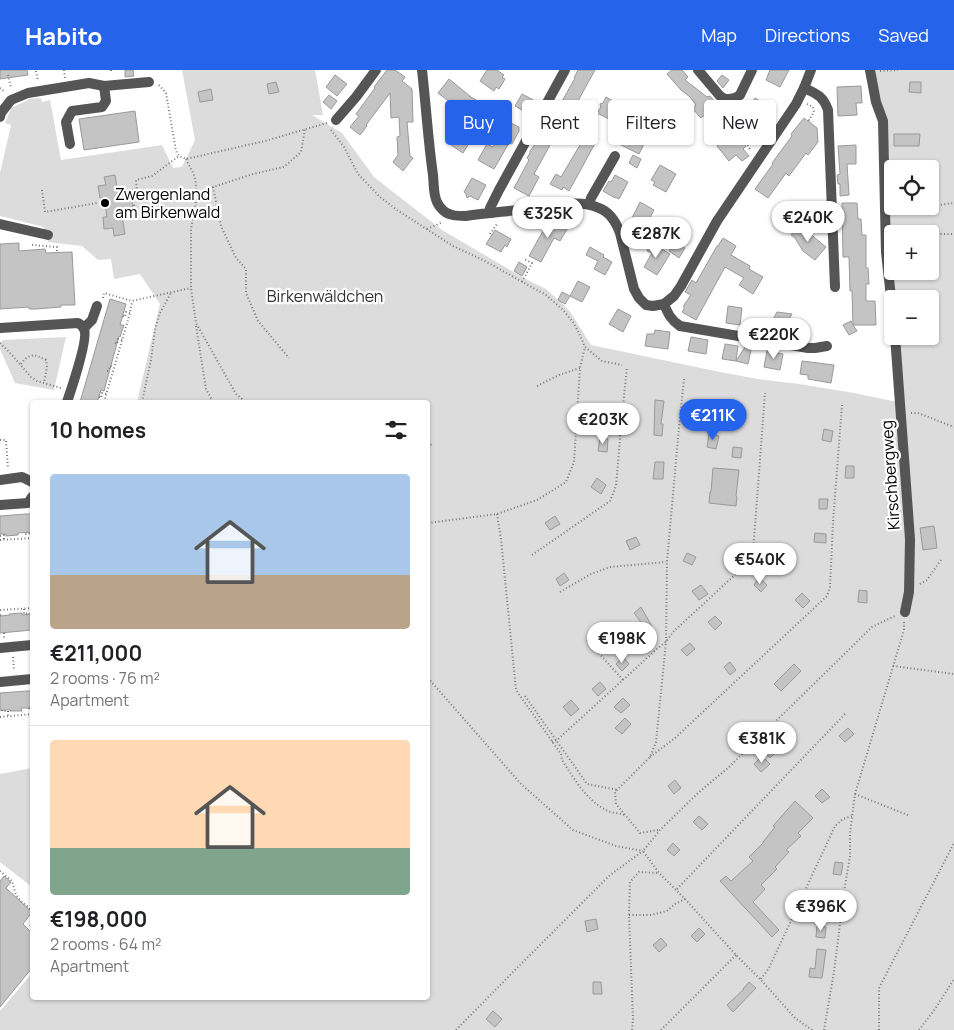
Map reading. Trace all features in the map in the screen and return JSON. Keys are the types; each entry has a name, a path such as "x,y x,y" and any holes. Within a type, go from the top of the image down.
{"street":[{"path":"336,120 376,70"},
{"path":"423,70 435,193 442,210 454,216 466,216 567,204 589,204 607,212 618,226 634,290 646,305 653,306 664,304 674,296 681,286 717,221 805,93 812,70"},
{"path":"548,100 565,70"},
{"path":"698,70 720,96 725,99 735,98 740,95 752,70"},
{"path":"873,71 876,102 882,121 886,252 890,290"},
{"path":"0,117 10,100 28,92 89,83 104,86 149,82"},
{"path":"70,144 66,122 72,111 102,107 106,101 104,86"},
{"path":"805,93 817,94 825,100 828,110 835,287"},
{"path":"491,213 490,208 524,145"},
{"path":"589,204 614,156"},
{"path":"0,224 48,235"},
{"path":"84,328 92,320 99,304"},
{"path":"664,304 673,322 680,326 808,348 827,346"},
{"path":"0,328 78,323 84,328 85,334 81,358 68,400"},
{"name":"Kirschbergweg","path":"896,345 910,538 909,592 905,612"},
{"path":"4,477 22,477 30,481"},
{"path":"0,505 28,503 30,500"},
{"path":"0,648 30,645"},
{"path":"0,682 30,679"}],"path":[{"path":"873,71 898,70"},
{"path":"36,71 37,77"},
{"path":"8,75 11,88"},
{"path":"149,82 159,84 166,92 176,151 179,156 186,159 265,141 336,120"},
{"path":"0,88 5,92"},
{"path":"805,93 807,104 813,107 814,112 809,120 812,122"},
{"path":"324,123 344,146 358,174 380,197 453,246 483,260 546,295 573,322 585,347 602,361 622,365"},
{"path":"197,196 253,174 284,167 301,152 305,129"},
{"path":"748,145 751,151"},
{"path":"119,198 137,192 136,180 152,176 179,156"},
{"path":"186,159 195,177 197,196 190,230 191,288 206,389 212,400"},
{"path":"214,188 221,226 236,258 246,269 246,293 258,321 289,358"},
{"path":"116,197 136,189"},
{"path":"42,190 45,212 97,204"},
{"path":"122,212 135,210 132,194"},
{"path":"939,205 954,202"},
{"path":"490,234 500,218"},
{"path":"427,230 445,221"},
{"path":"939,234 954,234"},
{"path":"32,250 32,245 56,247 57,253"},
{"path":"522,282 532,264 524,259"},
{"path":"99,304 104,293 132,301 191,288"},
{"path":"142,400 155,329 160,313 171,293"},
{"path":"104,400 132,301"},
{"path":"123,316 126,312 130,313"},
{"path":"196,323 236,394 244,400"},
{"path":"115,343 118,339 122,340"},
{"path":"0,343 31,377 37,381 57,387"},
{"path":"430,523 497,514 537,500 566,482 574,462 580,368 585,347"},
{"path":"21,365 32,356 39,356 46,360 48,367 44,383"},
{"path":"107,370 110,366 114,367"},
{"path":"532,555 610,501 616,486 627,367"},
{"path":"537,386 559,375 580,368"},
{"path":"650,757 656,742 666,642 667,562 684,379"},
{"path":"99,397 101,398 102,392 106,394"},
{"path":"552,742 666,642 673,632 751,560 765,393"},
{"path":"660,830 640,832 616,804 615,792 650,757 675,738 827,596 830,588 842,405"},
{"path":"901,413 918,412 954,427"},
{"path":"0,440 6,440 4,477"},
{"path":"497,514 516,690 561,754 562,760 582,790 607,811 626,815"},
{"path":"25,533 30,533"},
{"path":"0,536 4,535 4,540"},
{"path":"0,540 30,538"},
{"path":"915,588 927,580 941,560"},
{"path":"560,592 591,574 610,567 667,562"},
{"path":"0,610 30,608"},
{"path":"24,609 24,614 29,614"},
{"path":"456,1030 610,875 643,851 660,830 698,793 729,767 872,627 905,612 904,630 855,794 850,834 850,856 824,1030"},
{"path":"587,640 623,680"},
{"path":"13,659 14,666"},
{"path":"893,666 954,674"},
{"path":"430,680 521,784 574,830 616,846 643,851 659,873 736,955 796,1018 812,1030"},
{"path":"525,696 587,784 618,790"},
{"path":"2,710 8,711 8,716"},
{"path":"0,717 30,714"},
{"path":"676,890 845,714"},
{"path":"855,794 910,816"},
{"path":"761,980 769,968 835,826 843,818 852,816"},
{"path":"879,1030 879,988 954,843"},
{"path":"0,871 12,881 16,895 30,908"},
{"path":"632,1030 630,882 640,872 659,873"},
{"path":"629,915 651,915 667,911 685,899"},
{"path":"661,1030 736,955"},
{"path":"919,1030 954,979"}],"green space":[{"name":"Birkenwäldchen","path":"182,70 315,70 323,115 312,115 342,133 374,177 442,230 546,289 571,313 591,345 720,372 854,393 897,402 892,345 939,345 939,290 887,290 886,280 939,280 939,225 884,225 880,127 865,70 954,70 954,1030 0,1030 0,1011 30,975 30,1000 430,1000 430,400 137,400 160,304 140,274 114,279 111,259 98,260 82,246 48,242 48,232 43,230 44,227 0,216 0,173 11,125 5,123 11,108 30,99 41,98 42,102 50,100 61,160 162,145 173,168 182,167 195,140"},
{"path":"66,337 54,390 15,383 0,349 0,343 3,340"},
{"path":"30,768 30,885 0,862 0,774"}],"building":[{"path":"0,70 27,70 28,75 0,79"},
{"path":"125,70 133,70 134,76 125,77"},
{"path":"387,70 395,70 405,77 402,81 412,89 413,122 407,122 410,156 413,158 403,171 393,162 398,155 397,137 400,136 399,117 391,118 390,93 360,135 350,127 359,116 356,114"},
{"path":"487,70 497,70 504,75 502,77 505,79 499,89 496,87 494,91 480,81"},
{"path":"578,70 595,70 578,100 563,100 575,78"},
{"path":"672,70 682,70 688,77 685,80 707,97 710,96 713,100 704,100 704,116 701,118 694,110 696,105 694,100 681,90 667,74"},
{"path":"770,70 789,70 780,87 766,80"},
{"path":"335,75 347,84 337,96 326,87"},
{"path":"722,75 729,80 723,88 717,81"},
{"path":"449,79 476,100 447,100 438,93"},
{"path":"276,82 279,92 269,94 267,84"},
{"path":"910,82 921,82 921,93 909,92"},
{"path":"861,86 862,103 856,103 857,115 838,116 837,87"},
{"path":"211,89 213,100 200,102 198,92"},
{"path":"522,94 533,100 522,100 522,110 515,106"},
{"path":"329,95 337,101 331,109 323,102"},
{"path":"606,97 611,100 608,100 608,118 598,114 601,107 600,104 603,103"},
{"path":"135,111 139,142 84,150 79,119"},
{"path":"804,118 817,128 818,142 808,155 806,153 789,176 786,173 768,198 755,189 792,136 791,134"},
{"path":"512,124 519,127 519,131 512,144"},
{"path":"894,134 920,134 919,146 894,146"},
{"path":"451,145 468,145 463,153"},
{"path":"486,145 493,147 494,145 508,145 494,169 478,160"},
{"path":"534,145 550,145 534,174 539,177 529,196 514,188 529,160 527,158"},
{"path":"580,145 594,145 569,191 563,187 562,190 550,184 556,174 561,177"},
{"path":"621,145 644,145 639,154"},
{"path":"745,145 743,149 749,156 742,161 736,155 729,161 717,146"},
{"path":"856,145 856,164 847,164 849,195 840,196 840,184 838,184 837,175 840,174 838,146"},
{"path":"633,155 641,159 637,168 629,163"},
{"path":"660,165 676,174 666,192 653,185 655,182 651,180"},
{"path":"115,175 119,198 131,196 133,209 121,210 125,234 114,236 113,228 104,229 103,217 107,217 104,198 100,198 98,186 106,185 104,177"},
{"path":"615,175 628,182 619,199 603,191"},
{"path":"472,178 486,185 478,200 470,196 467,198 464,192"},
{"path":"640,202 654,210 645,227 631,220"},
{"path":"842,203 857,203 862,235 866,235 866,268 868,268 869,284 866,284 866,301 875,301 876,325 853,325 849,257 843,257"},
{"path":"790,210 802,218 793,230 781,222"},
{"path":"557,219 569,226 560,241 554,238 541,262 529,256 548,222 554,225"},
{"path":"799,225 826,247 815,260 803,251 791,235"},
{"path":"495,230 511,239 507,247 505,245 501,252 486,244"},
{"path":"723,238 736,246 731,255 750,266 749,269 763,277 753,294 739,285 744,278 725,267 696,320 682,312 684,305 691,295 685,292 692,280 696,283"},
{"path":"675,242 685,248 679,258 669,251"},
{"path":"19,243 19,251 45,249 46,253 72,252 75,305 36,309 29,309 29,307 0,309 0,244"},
{"path":"652,243 670,254 657,275 644,267 652,253 647,251"},
{"path":"590,247 612,262 605,275 594,269 598,261 586,255"},
{"path":"519,262 527,267 522,276 514,271"},
{"path":"578,281 590,287 582,302 570,296"},
{"path":"562,292 570,296 565,304 558,300"},
{"path":"110,299 126,304 120,325 124,325 119,336 104,391 101,390 98,400 81,400"},
{"path":"728,306 742,308 740,325 726,323"},
{"path":"618,309 631,316 623,332 609,324"},
{"path":"777,312 792,314 783,330 771,323"},
{"path":"851,321 857,331 849,335 843,325"},
{"path":"655,330 670,332 668,349 645,346 647,334 654,334"},
{"path":"691,337 708,340 706,354 688,351"},
{"path":"725,344 738,346 736,361 722,359"},
{"path":"747,344 752,345 748,364 736,361"},
{"path":"767,351 783,354 780,370 764,367"},
{"path":"802,361 834,365 831,383 808,379 808,375 800,374"},
{"path":"655,400 664,401 661,424 663,424 662,436 654,435"},
{"path":"602,407 614,408 613,418 601,416"},
{"path":"824,429 833,431 831,442 822,440"},
{"path":"709,434 719,436 716,449 707,447"},
{"path":"600,438 608,439 607,452 598,451"},
{"path":"733,447 742,448 741,458 732,457"},
{"path":"655,462 664,462 663,479 653,479"},
{"path":"846,466 854,466 854,478 845,478"},
{"path":"713,468 739,470 736,506 709,503"},
{"path":"597,478 606,485 601,494 591,487"},
{"path":"819,499 828,499 827,509 819,509"},
{"path":"30,514 30,532 6,536 6,534 0,534 0,516"},
{"path":"555,516 560,524 550,530 545,523"},
{"path":"934,526 937,548 923,550 920,528"},
{"path":"815,533 826,534 826,543 814,542"},
{"path":"636,537 640,545 630,550 626,541"},
{"path":"687,553 696,557 692,565 683,561"},
{"path":"564,573 569,580 560,586 556,579"},
{"path":"759,578 767,585 761,592 754,585"},
{"path":"701,585 708,594 699,600 692,591"},
{"path":"859,590 867,591 867,603 858,602"},
{"path":"802,593 810,601 803,608 795,600"},
{"path":"641,607 654,630 649,633 634,613"},
{"path":"30,614 30,630 0,633 0,616"},
{"path":"715,616 722,623 715,630 708,622"},
{"path":"690,643 695,649 687,656 681,650"},
{"path":"623,657 629,664 622,671 616,664"},
{"path":"730,662 736,670 730,675 724,667"},
{"path":"794,664 801,671 781,691 774,684"},
{"path":"600,682 606,689 598,696 592,689"},
{"path":"30,691 30,708 21,708 22,711 0,710 0,693"},
{"path":"623,698 630,705 621,713 614,707"},
{"path":"571,700 579,709 571,716 563,707"},
{"path":"625,718 631,724 622,734 615,728"},
{"path":"848,728 854,734 845,742 839,736"},
{"path":"772,744 778,750 770,758 764,752"},
{"path":"762,756 770,764 761,772 754,764"},
{"path":"675,780 681,788 674,794 668,786"},
{"path":"822,789 830,797 822,803 815,796"},
{"path":"795,801 813,818 798,833 801,836 786,850 789,852 775,867 777,869 761,885 765,889 753,902 779,930 772,937 720,881 726,876 731,881 753,861 749,857 763,843 775,827 773,826"},
{"path":"699,816 708,824 702,830 693,822"},
{"path":"673,843 680,850 674,856 667,850"},
{"path":"835,862 843,863 841,875 833,874"},
{"path":"4,876 11,882 6,888 30,910 30,915 23,924 30,931 30,970 0,1007 0,881"},
{"path":"822,903 835,905 833,916 820,914"},
{"path":"596,919 598,929 587,932 585,921"},
{"path":"817,926 826,927 825,938 816,937"},
{"path":"699,928 705,934 697,942 691,936"},
{"path":"661,938 667,945 659,952 653,945"},
{"path":"817,949 826,950 822,978 809,977 810,968 815,969"},
{"path":"593,982 601,982 602,994 593,994"},
{"path":"749,982 756,988 733,1012 727,1005"},
{"path":"493,1011 502,1019 495,1027 486,1019"}],"place":[{"name":"Zwergenland am Birkenwald","path":"105,203"}]}
